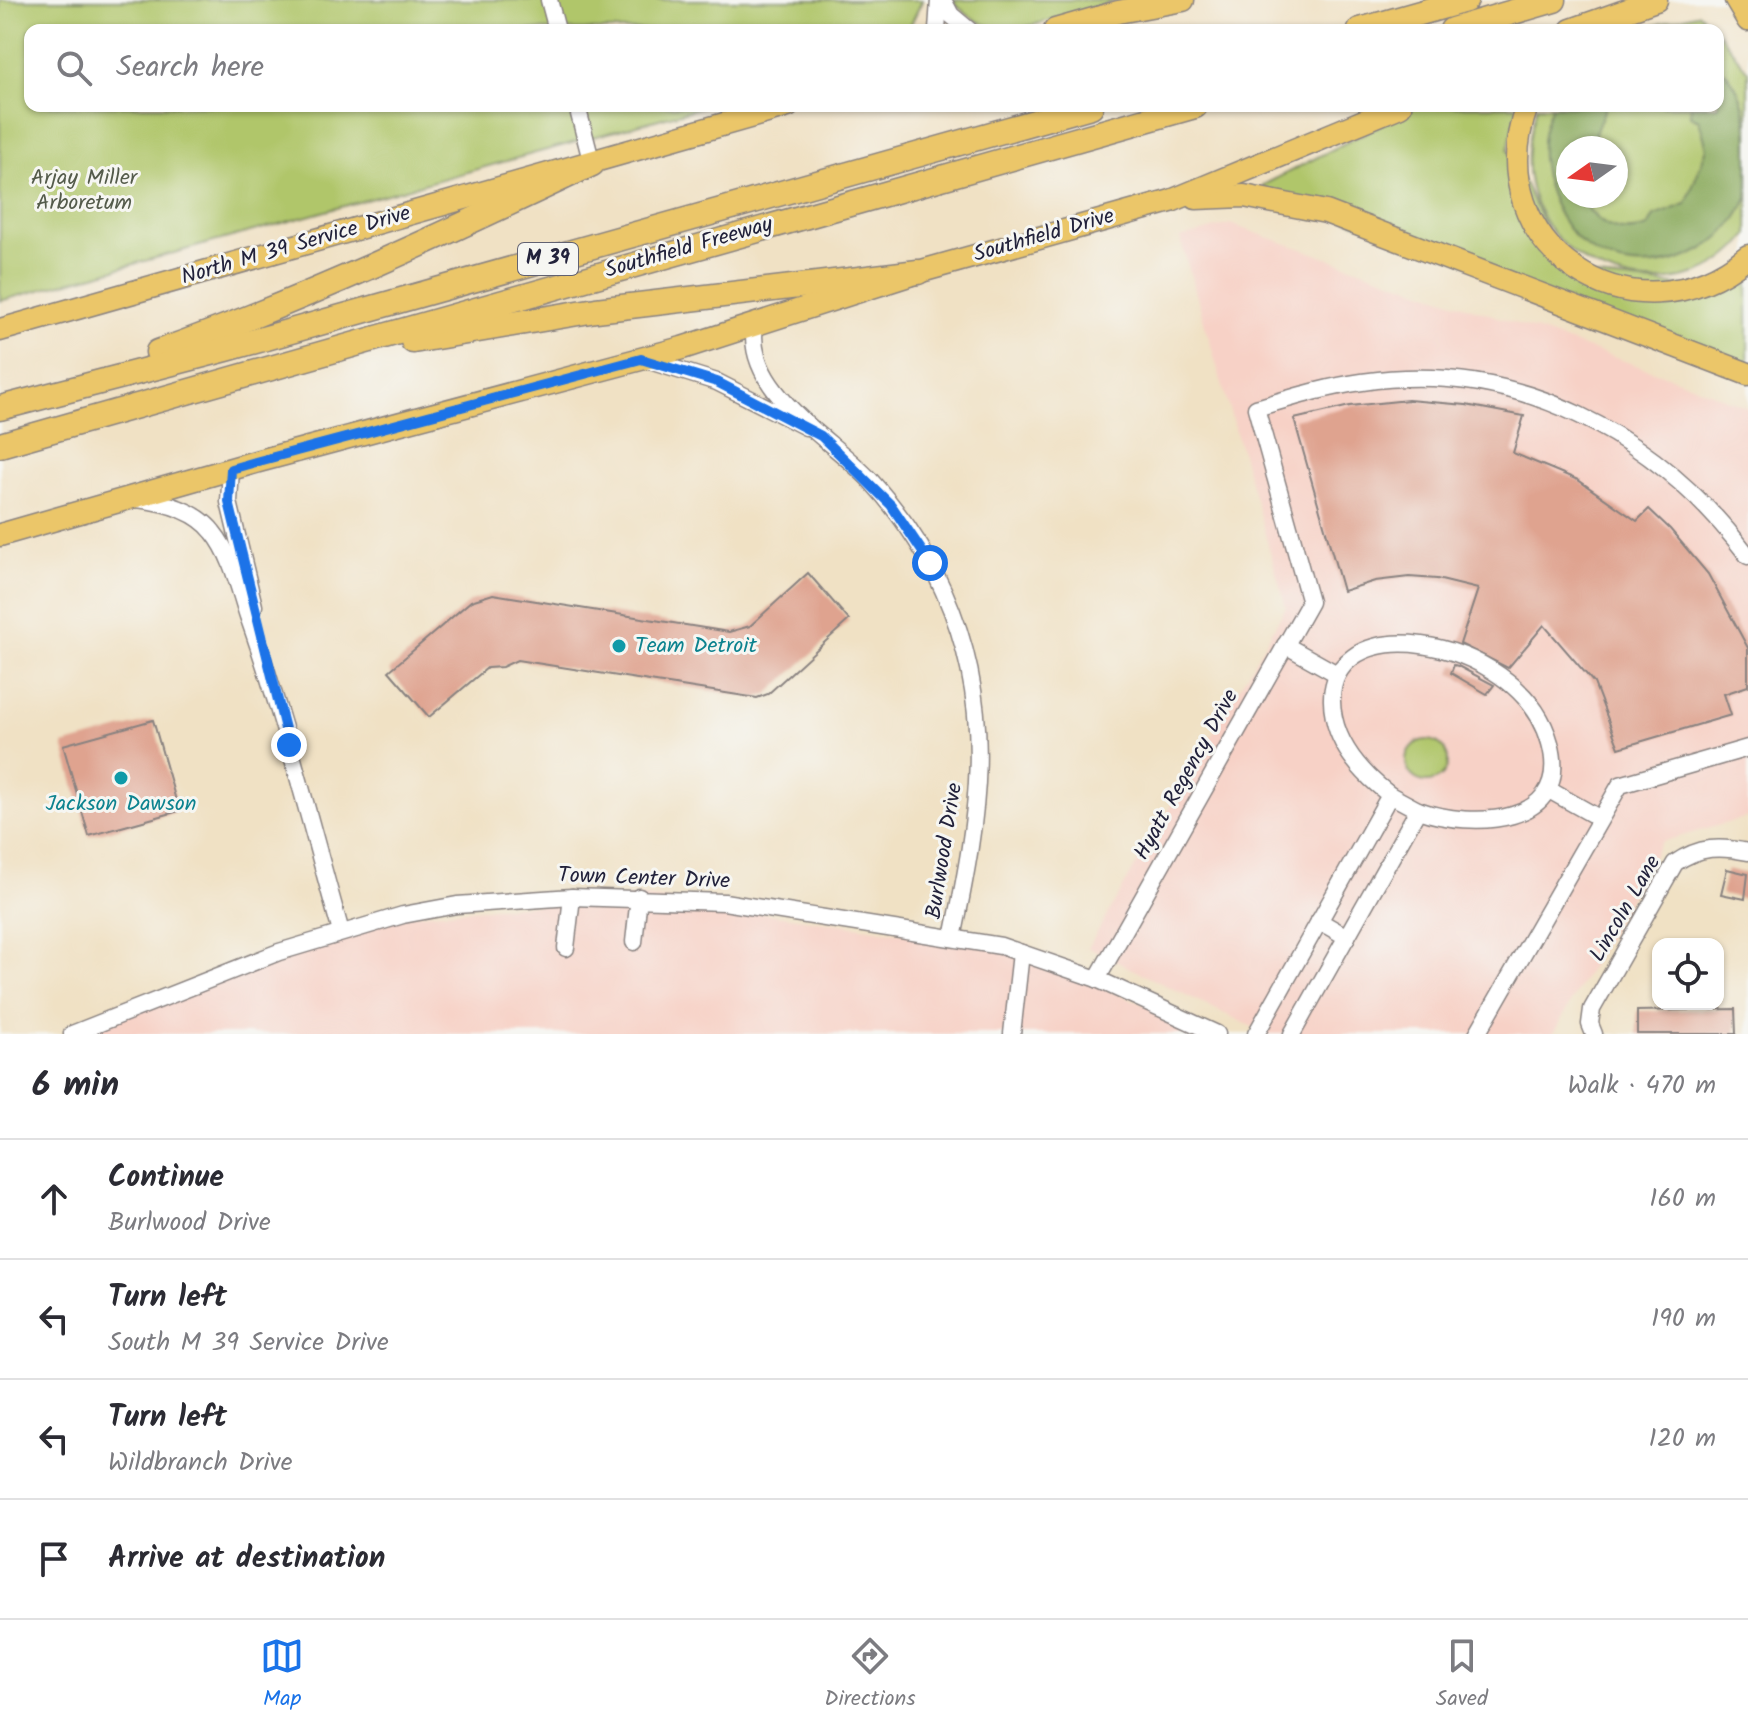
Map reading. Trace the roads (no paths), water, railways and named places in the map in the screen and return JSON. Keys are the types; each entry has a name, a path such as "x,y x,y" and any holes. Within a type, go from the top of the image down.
{"highway":[{"path":"1381,24 1466,0"},
{"path":"1472,24 1554,0"},
{"name":"Southfield Freeway","path":"2,407 227,349 1070,112"},
{"name":"Southfield Freeway","path":"0,445 1174,112"},
{"path":"2,407 296,301 393,259 592,164"},
{"path":"308,360 559,315 918,272"}],"main road":[{"path":"1072,24 1124,6 1183,0"},
{"path":"1598,23 1656,0"},
{"path":"1736,0 1748,20"},
{"name":"North M 39 Service Drive","path":"0,330 768,112"},
{"path":"1171,201 1386,112"},
{"path":"1526,112 1517,153 1522,192 1538,230 1572,267 1613,288 1662,294 1711,282 1748,256"},
{"path":"1171,201 1244,196 1326,212 1748,374"},
{"name":"Southfield Drive","path":"0,535 231,469 641,359 755,326 918,272 1171,201"}],"street":[{"path":"549,0 555,24"},
{"path":"938,24 941,0"},
{"path":"941,0 962,24"},
{"path":"579,112 592,164"},
{"name":"Burlwood Drive","path":"755,326 754,343 767,383 868,478 912,533 944,592 967,658 978,718 979,779 976,820 953,938"},
{"name":"Burlwood Drive","path":"641,359 717,382 821,436"},
{"name":"Hyatt Regency Drive","path":"1097,979 1310,602 1256,408 1364,381 1425,378 1501,387 1604,426 1647,454 1692,490 1748,556"},
{"path":"231,469 229,502 268,670 341,932"},
{"path":"127,498 159,502 190,514 214,532 225,550 268,670"},
{"path":"1407,642 1458,652 1503,675 1527,699 1546,730 1553,767 1549,790 1524,811 1503,819 1462,821 1418,810 1390,795 1365,774 1339,734 1331,705 1337,674 1369,650 1407,642"},
{"path":"1285,645 1337,674"},
{"path":"1477,1034 1620,785 1748,748"},
{"path":"1549,790 1599,818"},
{"path":"1256,1034 1390,795"},
{"path":"1292,1034 1418,810"},
{"name":"Lincoln Lane","path":"1595,1034 1590,1017 1675,863 1694,851 1716,846 1748,852"},
{"path":"566,948 572,897"},
{"name":"Town Center Drive","path":"72,1034 174,991 341,932 457,905 572,897 639,897 724,902 953,938 1021,953 1097,979 1217,1034"},
{"path":"634,942 639,897"},
{"path":"1319,921 1347,937"},
{"path":"1012,1034 1021,953"}],"place":[{"name":"Team Detroit","path":"619,646"},
{"name":"Jackson Dawson","path":"121,778"}],"park label":[{"name":"Arjay Miller Arboretum","path":"84,190"}]}
